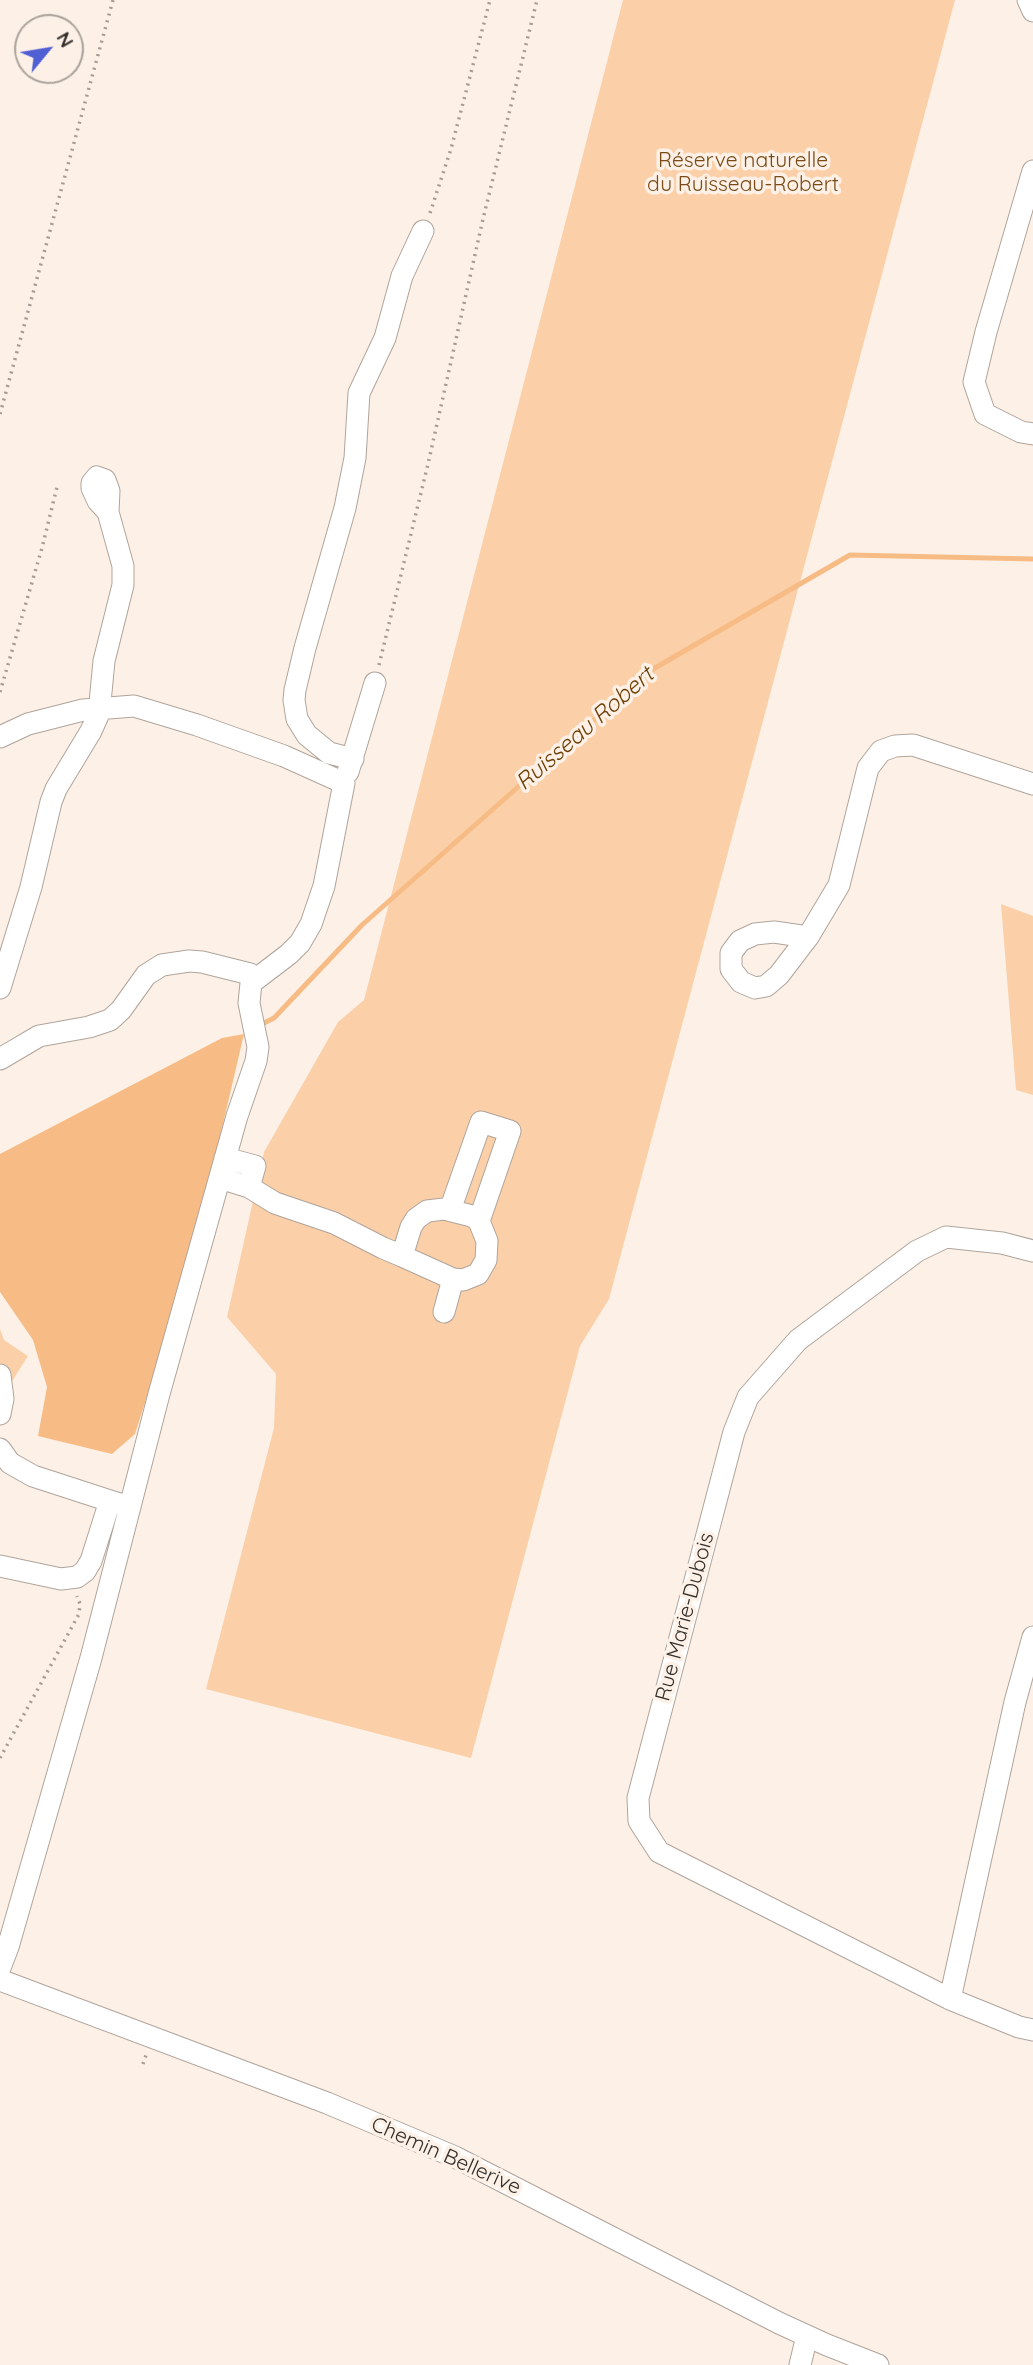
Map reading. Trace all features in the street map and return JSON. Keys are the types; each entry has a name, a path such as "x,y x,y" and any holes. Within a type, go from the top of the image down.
{"street":[{"path":"1028,0 1033,11"},
{"path":"1033,171 974,382 985,414 1020,432 1033,434"},
{"path":"353,759 322,749 307,736 297,719 294,700 297,680 345,508 355,457 359,394 385,338 402,276 423,231"},
{"path":"0,988 31,887 51,802 56,789 92,731 100,708 104,661 124,576 108,512"},
{"path":"0,1566 71,1579 85,1571 120,1504 159,1394 256,1060 249,990 251,983 289,954 300,943 311,924 324,886 344,783 375,684"},
{"path":"0,737 28,724 100,708 127,706 151,710 284,756 344,783"},
{"path":"808,937 839,885 868,768 881,751 895,746 913,746 1033,784"},
{"path":"315,770 322,749"},
{"path":"0,1059 39,1036 89,1027 110,1020 121,1010 146,975 162,965 202,962 250,974 256,979"},
{"path":"450,1210 481,1122 510,1131 479,1220"},
{"path":"223,1168 255,1166 249,1187 275,1203 334,1223 402,1256 453,1279 472,1278 483,1268 487,1241 479,1220 472,1216 450,1210 428,1211 416,1219 402,1256"},
{"name":"Rue Marie-Dubois","path":"1033,1251 1002,1242 946,1237 917,1251 798,1340 748,1398 734,1432 638,1798 639,1821 659,1852 950,1999 1033,2030"},
{"path":"444,1312 453,1279"},
{"path":"0,1375 3,1399 0,1414"},
{"path":"0,1449 10,1463 26,1473 120,1504"},
{"path":"0,1968 91,1658 120,1504"},
{"path":"950,1999 1015,1702 1033,1637"},
{"name":"Chemin Bellerive","path":"0,1980 316,2099 455,2157 807,2336 878,2365"},
{"path":"800,2365 807,2336"}],"path":[{"path":"0,414 113,0"},
{"path":"423,231 451,149 490,0"},
{"path":"375,684 537,0"},
{"path":"0,692 43,548 57,487"},
{"path":"0,1758 79,1614 80,1604 71,1579"}],"green space":[{"name":"Réserve naturelle du Ruisseau-Robert","path":"623,0 955,0 609,1299 580,1346 471,1758 206,1689 274,1428 276,1374 227,1317 264,1152 338,1022 364,1000"},
{"path":"1001,904 1033,916 1033,1095 1016,1090"},
{"path":"0,1329 4,1340 28,1356 0,1400"}],"shaded area":[{"path":"244,1034 193,1252 135,1434 112,1454 38,1436 47,1387 33,1340 0,1292 0,1154 222,1038"}],"waterway":[{"name":"Ruisseau Robert","path":"260,1025 274,1018 362,925 648,672 850,555 1033,559"}]}
